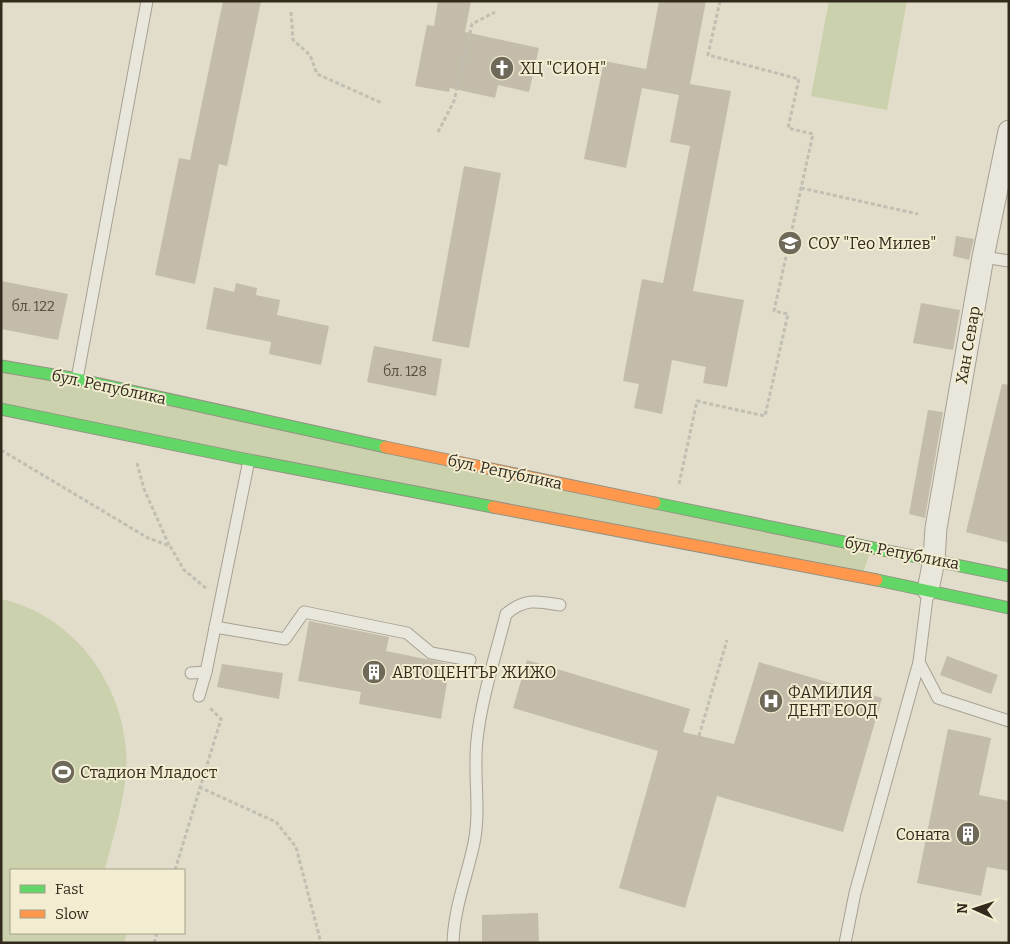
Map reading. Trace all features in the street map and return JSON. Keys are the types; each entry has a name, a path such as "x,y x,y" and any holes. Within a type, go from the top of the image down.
{"street":[{"name":"Хан Севар","path":"928,590 934,560 936,528 983,257 1009,131"},
{"name":"бул. Република","path":"1,366 78,379 320,433 1009,576"},
{"name":"бул. Република","path":"1,409 249,460 928,590 1009,608"}],"lane":[{"path":"78,379 147,1"},
{"path":"983,257 1009,262"},
{"path":"199,696 216,627 249,460"},
{"path":"845,943 855,893 919,662 928,590"},
{"path":"453,943 454,924 462,885 474,842 479,800 475,769 477,738 506,614 519,604 535,601 560,605"},
{"path":"216,627 285,639 304,612 407,633 431,653 470,660"},
{"path":"919,662 938,698 1009,721"},
{"path":"191,673 206,672"}],"path":[{"path":"674,507 697,401 765,416 788,314 774,311 813,134 788,128 799,79 708,55 720,1"},
{"path":"291,12 293,40 310,55 317,74 382,103"},
{"path":"438,132 454,101 472,24 495,12"},
{"path":"801,188 918,214"},
{"path":"130,435 144,489 170,546 184,570 221,601"},
{"path":"1,450 148,538 170,546"},
{"path":"699,736 727,640"},
{"path":"175,869 221,719 199,696"},
{"path":"199,787 276,822 296,846 321,943"}],"green space":[{"path":"829,1 907,1 887,110 811,96"},
{"path":"1,366 872,547 862,576 1,409"},
{"name":"Стадион Младост","path":"1,599 26,607 49,619 70,635 88,654 103,675 114,699 122,724 126,750 123,796 105,869 10,869 10,934 127,934 124,943 1,943"}],"building":[{"path":"223,1 261,1 227,166 219,164 195,284 155,275 179,158 190,160"},
{"path":"438,1 471,1 465,32 539,48 529,92 498,85 495,98 450,88 449,92 415,86 427,25 434,26"},
{"path":"659,1 706,1 690,84 731,91 693,291 744,300 727,387 703,383 706,367 672,360 662,414 634,408 639,384 623,381 642,279 663,283 690,146 670,142 679,95 642,88 626,168 584,159 604,61 646,69"},
{"path":"464,166 501,173 469,348 432,341"},
{"path":"956,236 974,239 969,260 953,256"},
{"path":"1,281 68,294 58,340 1,329"},
{"path":"236,283 257,288 256,295 280,300 277,315 329,326 321,365 269,354 271,342 206,329 214,287 234,292"},
{"path":"921,303 960,310 953,350 913,343"},
{"path":"374,346 442,359 436,396 367,382"},
{"path":"1002,384 1009,385 1009,543 966,532"},
{"path":"928,410 943,412 925,518 909,514"},
{"name":"АВТОЦЕНТЪР ЖИЖО","path":"309,621 389,637 386,651 450,664 441,719 359,704 361,692 298,681"},
{"path":"947,656 998,675 991,694 940,675"},
{"path":"527,660 690,709 683,732 734,744 759,662 882,698 843,832 717,796 685,908 619,888 658,751 513,708"},
{"path":"222,664 283,673 279,699 217,687"},
{"name":"Соната","path":"948,729 991,738 979,795 1009,801 1009,871 987,867 981,896 917,883"},
{"path":"538,913 539,943 482,943 482,915"}],"traffic: fast":[{"path":"1,366 77,379 385,447"},
{"path":"1,409 249,460 493,507"},
{"path":"655,503 1009,576"},
{"path":"877,580 1009,608"}],"traffic: slow":[{"path":"385,447 655,503"},
{"path":"493,507 877,580"}],"place":[{"name":"ХЦ \"СИОН\"","path":"502,68"},
{"name":"СОУ \"Гео Милев\"","path":"790,243"},
{"name":"АВТОЦЕНТЪР ЖИЖО","path":"374,672"},
{"name":"ФАМИЛИЯ ДЕНТ ЕООД","path":"771,701"},
{"name":"Стадион Младост","path":"63,772"},
{"name":"Соната","path":"968,834"}]}
